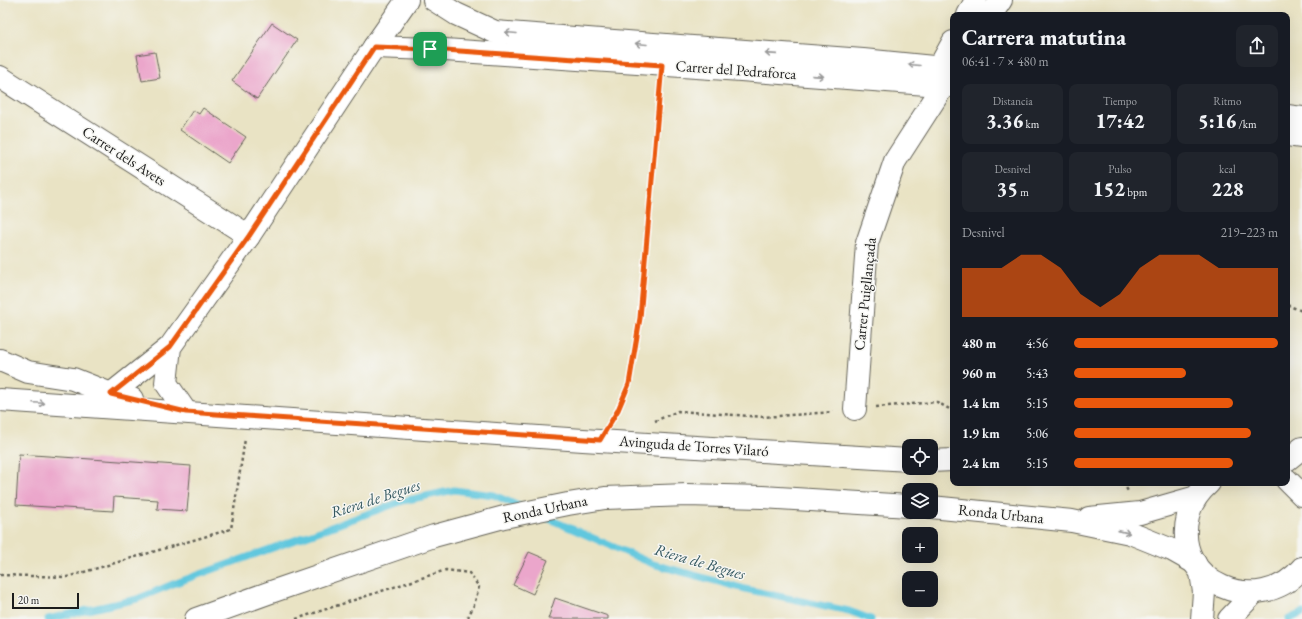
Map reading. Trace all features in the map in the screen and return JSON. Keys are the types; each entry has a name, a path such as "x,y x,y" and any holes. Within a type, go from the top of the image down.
{"street":[{"path":"111,394 170,347 249,236 374,47 407,0"},
{"name":"Carrer del Pedraforca","path":"434,0 456,14 495,32 944,81"},
{"path":"970,12 976,0"},
{"path":"993,12 1001,0"},
{"name":"Carrer del Pedraforca","path":"374,47 430,49 662,65 944,81"},
{"name":"Carrer Puigllançada","path":"856,410 867,243 895,161 944,81 942,62 950,47"},
{"name":"Carrer dels Avets","path":"0,77 249,236"},
{"path":"1290,116 1302,118"},
{"path":"1290,135 1302,137"},
{"path":"170,347 166,384 186,412"},
{"path":"0,360 28,372 73,379 111,394 186,412"},
{"name":"Avinguda de Torres Vilaró","path":"0,400 902,460"},
{"path":"1290,458 1302,448"},
{"path":"938,460 950,460"},
{"name":"Ronda Urbana","path":"1072,521 1140,513 1203,490"},
{"name":"Ronda Urbana","path":"1198,568 1189,552 1186,533 1189,514 1203,490"},
{"name":"Ronda Urbana","path":"196,619 434,536 504,517 605,498 686,495 762,497 902,506"},
{"name":"Ronda Urbana","path":"938,508 1072,521 1130,533 1172,550 1198,568 1216,585 1228,591 1240,594 1252,595 1270,592 1280,588 1290,581 1302,568"},
{"path":"1198,568 1204,592 1202,619"},
{"path":"1229,619 1252,595"}],"path":[{"path":"600,440 618,410 629,384 640,318 662,65"},
{"path":"1290,306 1302,311"},
{"path":"652,423 678,411 764,416 856,410 937,402 950,409"},
{"path":"0,575 66,578 231,529 248,417"},
{"path":"296,619 446,570 469,573 480,587 474,605 467,619"}],"building":[{"path":"272,23 297,40 257,99 232,81"},
{"path":"155,52 160,78 142,81 137,55"},
{"path":"203,108 246,137 228,163 180,130 193,110 199,114"},
{"path":"19,454 191,466 187,511 157,509 158,500 114,497 113,511 16,505"},
{"path":"529,552 548,560 533,594 513,585"},
{"path":"555,598 608,616 608,619 548,619"}],"waterway":[{"name":"Riera de Begues","path":"48,619 137,599 173,584 403,501 454,490 494,495 521,507"},
{"name":"Riera de Begues","path":"540,515 653,564 745,589 849,611 871,619"},
{"path":"1289,619 1302,613"}],"route":[{"path":"374,47 430,49 662,65 640,318 629,384 618,410 600,440 186,412 111,394 170,347 249,236 374,47"}]}
